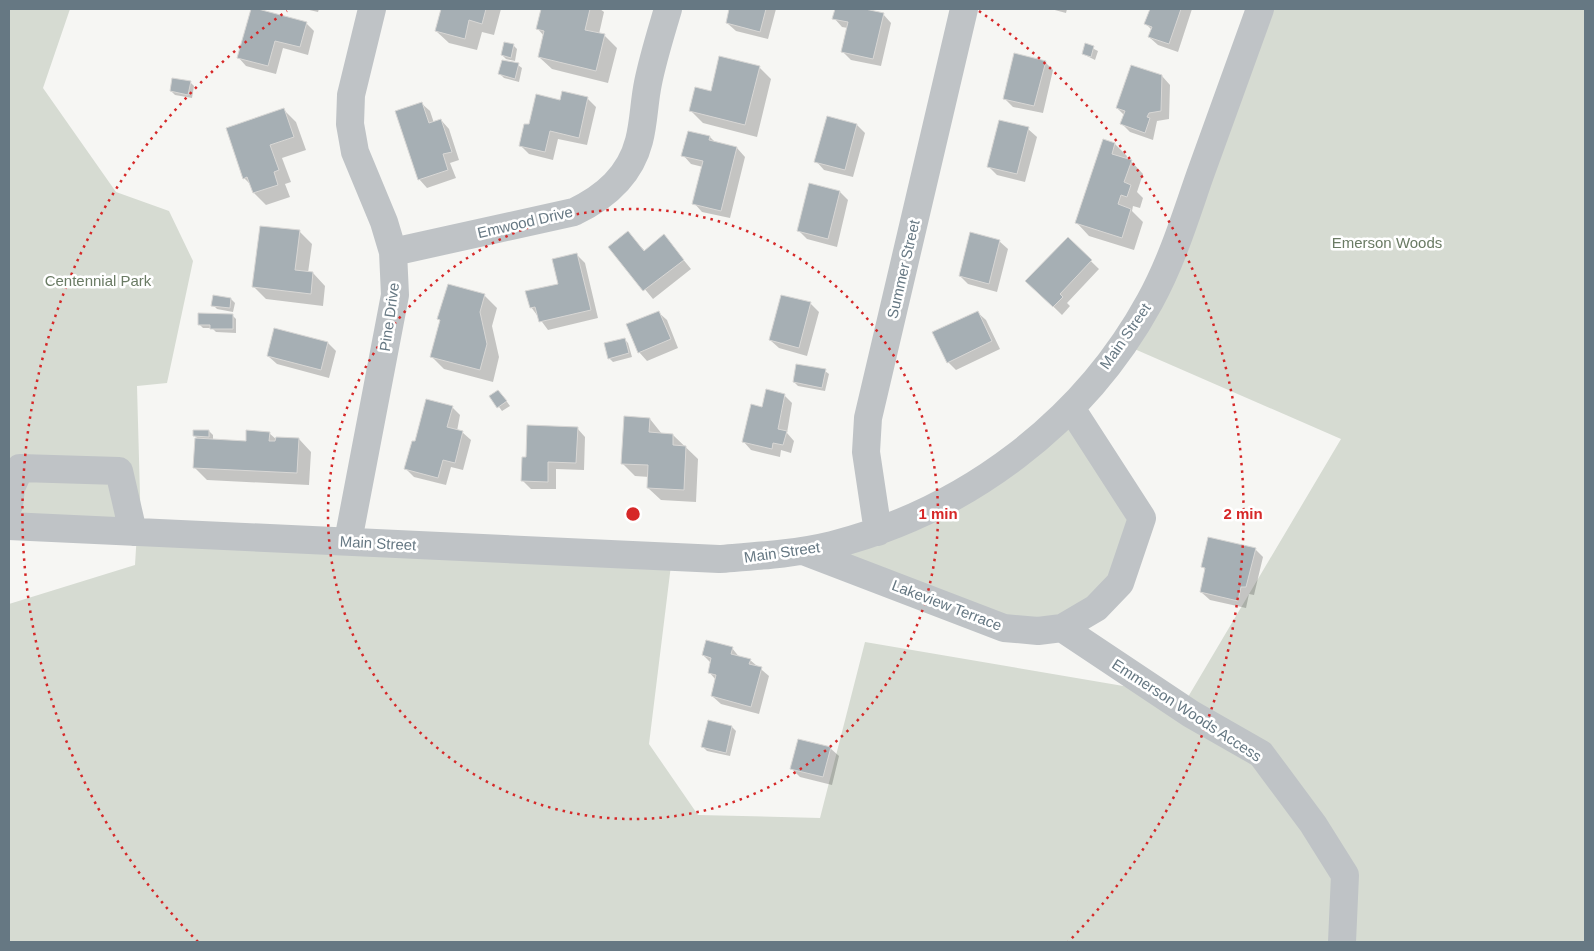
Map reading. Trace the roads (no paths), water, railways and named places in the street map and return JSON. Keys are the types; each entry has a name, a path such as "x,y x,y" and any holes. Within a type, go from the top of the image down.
{"street":[{"name":"Pine Drive","path":"348,541 395,295 393,252 384,222 355,152 350,124 351,95 372,9"},
{"name":"Emwood Drive","path":"393,252 574,212 598,200 618,182 632,159 639,140 648,82 668,9"},
{"name":"Summer Street","path":"878,532 866,452 868,418 964,9"},
{"name":"Main Street","path":"9,526 719,559 780,555 878,532 913,518 951,499 996,472 1043,435 1071,408 1123,344 1150,300 1169,262 1260,9"},
{"name":"Lakeview Terrace","path":"802,550 1004,628 1038,631 1062,628 1096,608 1120,583 1142,518 1071,408"},
{"path":"9,505 11,488 20,468 119,471 133,532"},
{"name":"Emmerson Woods Access","path":"1062,628 1191,714 1261,754 1313,824 1345,875 1342,942"}],"park label":[{"name":"Emerson Woods","path":"1387,242"},
{"name":"Centennial Park","path":"98,280"}]}
